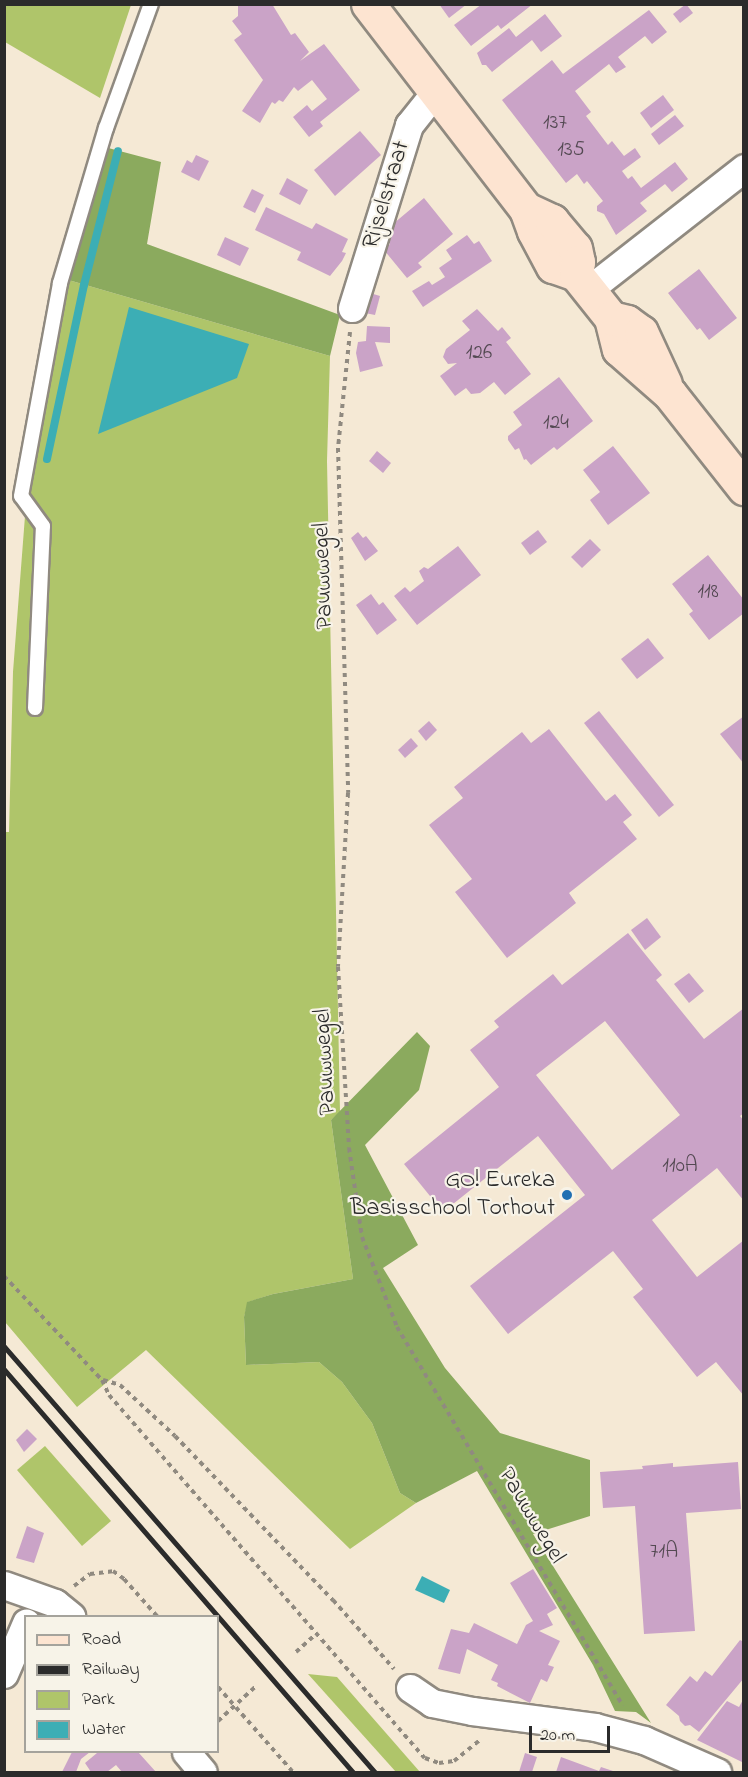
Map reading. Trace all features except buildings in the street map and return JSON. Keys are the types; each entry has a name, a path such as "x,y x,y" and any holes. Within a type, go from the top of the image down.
{"street":[{"path":"368,4 526,209 552,221 575,248 582,282 610,318 627,322 641,332 670,394 744,488"},
{"name":"Rijselstraat","path":"352,308 409,125 436,91"},
{"path":"582,282 744,168"},
{"path":"4,1585 48,1608"},
{"path":"4,1674 24,1628"},
{"path":"410,1688 432,1703 472,1711 595,1727 644,1740 717,1773"},
{"path":"187,1753 203,1773"}],"lane":[{"path":"35,708 43,526 21,496 60,283 106,128 151,4"}],"path":[{"name":"Pauwwegel","path":"352,308 338,448 348,793 338,967 349,1148 362,1237 397,1327 644,1740"},
{"path":"4,1276 102,1380 109,1395 315,1635 296,1652"},
{"path":"102,1380 120,1385 175,1436 333,1600 410,1688"},
{"path":"48,1608 90,1574 113,1571 124,1579 155,1615"},
{"path":"219,1720 255,1687"},
{"path":"219,1688 293,1773"}],"green space":[{"path":"5,4 131,5 100,98 5,42"},
{"path":"97,145 161,162 147,244 340,315 330,356 65,279"},
{"path":"65,279 330,356 327,461 340,1112 331,1120 353,1279 273,1294 248,1302 244,1317 246,1365 319,1362 342,1382 372,1423 400,1493 416,1503 350,1549 146,1350 77,1407 5,1322 4,832 9,832 13,672 27,490"},
{"path":"417,1032 430,1046 419,1090 365,1145 418,1245 383,1268 445,1368 500,1433 590,1460 590,1516 533,1534 651,1723 636,1712 615,1711 593,1665 477,1471 416,1503 400,1493 372,1423 342,1382 319,1362 246,1365 244,1317 247,1302 273,1294 353,1279 331,1120"},
{"path":"45,1446 111,1521 82,1546 17,1470"},
{"path":"308,1674 337,1677 420,1772 396,1772"}],"water":[{"path":"129,307 249,344 237,378 98,434"},
{"path":"422,1576 450,1590 444,1603 415,1590"}],"waterway":[{"path":"47,459 84,285 118,151"}],"railway":[{"path":"4,1346 375,1772"},
{"path":"4,1369 217,1615"},
{"path":"219,1617 353,1772"}],"place":[{"name":"GO! Eureka Basisschool Torhout","path":"567,1195"}]}
